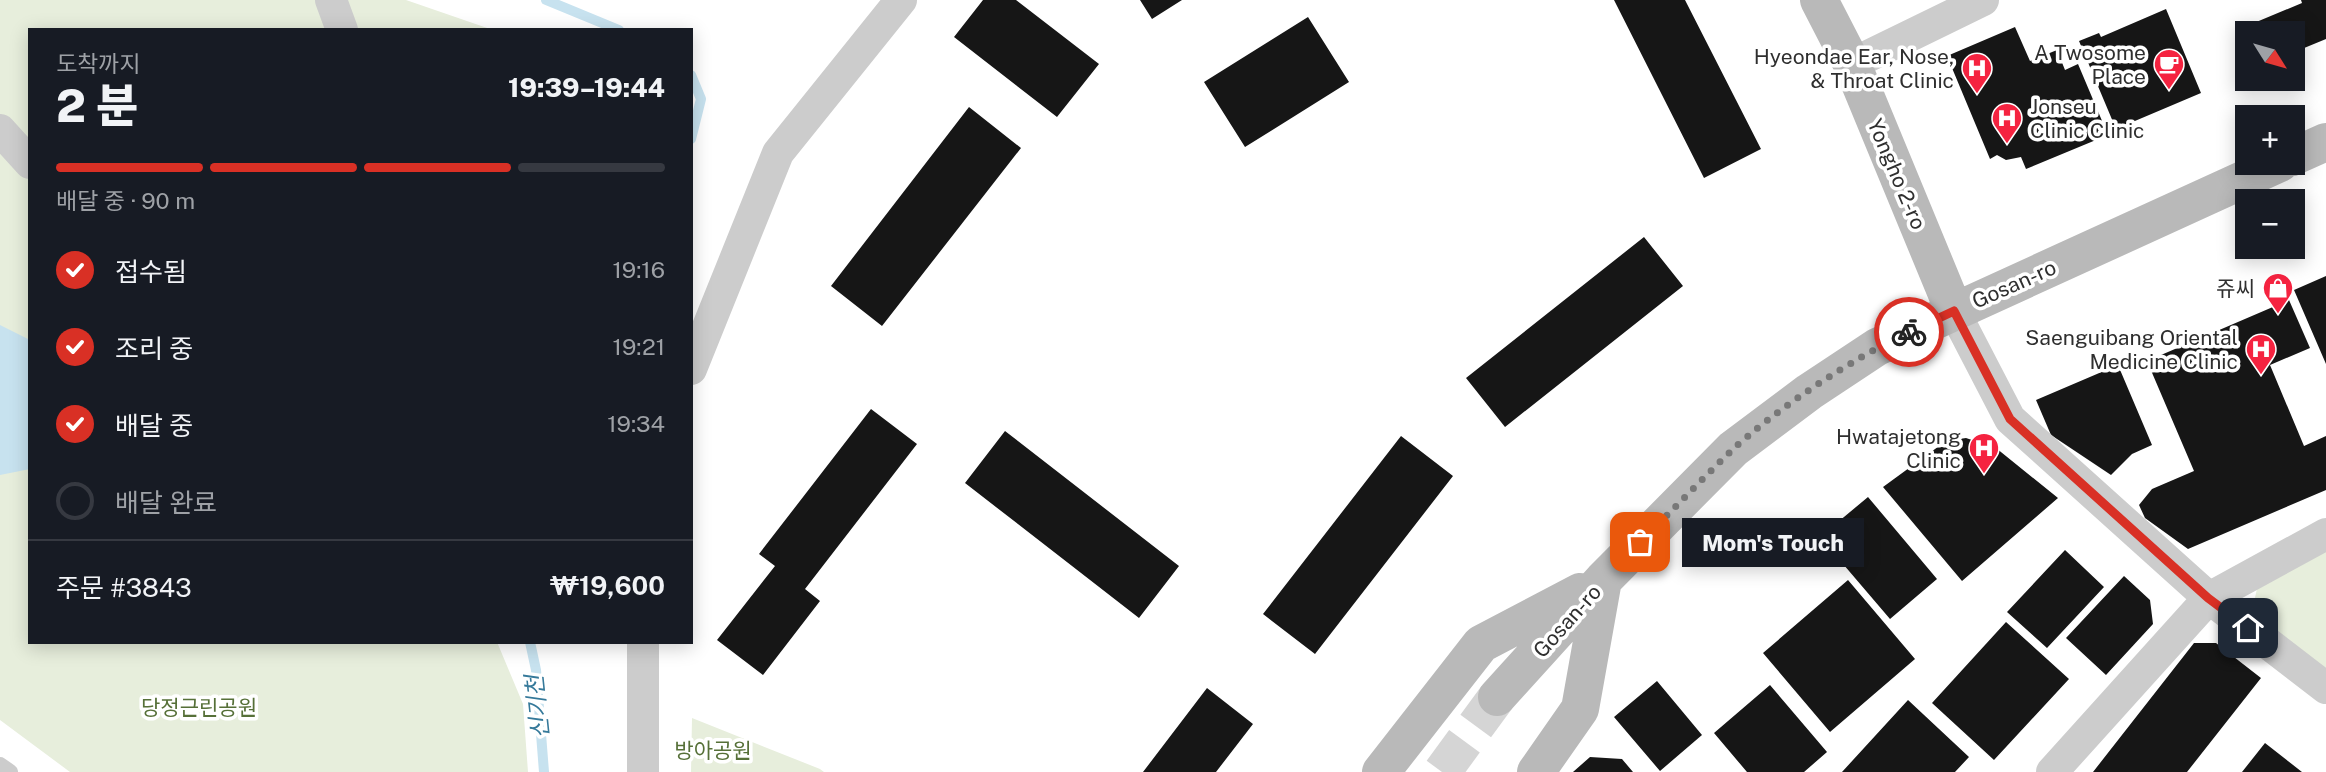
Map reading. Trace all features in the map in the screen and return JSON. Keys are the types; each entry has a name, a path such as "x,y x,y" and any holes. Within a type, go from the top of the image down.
{"street":[{"path":"331,0 341,28"},
{"path":"693,364 778,153 901,0"},
{"name":"Yongho 2-ro","path":"1819,0 1852,64 1954,311"},
{"path":"1852,64 1983,0"},
{"path":"0,130 28,161"},
{"path":"2305,151 2326,142"},
{"name":"Gosan-ro","path":"1497,697 1604,580 1744,441 1809,392 1877,347 2254,175"},
{"path":"1954,311 2010,419 2208,598 2326,688"},
{"path":"2052,772 2208,598 2326,534"},
{"path":"1381,772 1481,644 1604,580"},
{"path":"1536,772 1580,709 1604,580"},
{"path":"643,644 643,772"}],"lane":[{"path":"0,765 10,772"}],"green space":[{"name":"당정근린공원","path":"0,0 406,0 487,28 28,28 28,644 498,644 523,704 528,772 70,772 0,720"},
{"path":"2326,548 2326,671 2251,616 2258,584"},
{"name":"방아공원","path":"692,718 820,769 824,772 691,772"}],"water":[{"path":"0,325 28,339 28,469 0,475"}],"building":[{"path":"983,0 1016,0 1099,64 1057,117 954,37"},
{"path":"1140,0 1182,0 1152,19"},
{"path":"1614,0 1685,0 1761,149 1704,178"},
{"path":"2301,0 2326,0 2326,39 2305,48 2305,21 2259,21 2302,3"},
{"path":"2166,9 2201,93 2116,129 2079,41 2099,33 2101,37"},
{"path":"1308,17 1349,82 1245,147 1204,82"},
{"path":"2015,27 2030,61 2057,50 2065,70 2078,64 2108,135 2026,169 2021,157 2006,160 1997,155 1990,159 1947,56"},
{"path":"969,107 1021,148 882,326 831,286"},
{"path":"1644,237 1683,286 1505,427 1466,378"},
{"path":"2326,276 2326,364 2294,290"},
{"path":"2289,300 2310,348 2270,365 2304,446 2326,436 2326,490 2188,549 2145,518 2139,505 2152,489 2194,471 2147,361"},
{"path":"2118,365 2152,445 2132,454 2111,475 2051,435 2036,400"},
{"path":"871,409 917,444 805,589 820,601 763,675 717,640 775,566 759,554"},
{"path":"1005,431 1179,566 1139,618 965,483"},
{"path":"1401,436 1453,476 1315,654 1263,614"},
{"path":"1966,438 1996,448 2058,498 1962,581 1883,487 1946,441"},
{"path":"1868,497 1937,579 1890,619 1820,537"},
{"path":"2065,550 2104,587 2047,648 2007,612"},
{"path":"2124,576 2150,600 2153,624 2106,675 2066,638"},
{"path":"1848,580 1915,659 1830,732 1763,653"},
{"path":"2006,622 2069,679 1994,760 1932,703"},
{"path":"2194,643 2216,643 2261,678 2187,772 2093,772"},
{"path":"1657,681 1702,735 1660,771 1614,717"},
{"path":"1770,685 1827,752 1804,772 1747,772 1714,733"},
{"path":"1207,688 1253,724 1216,772 1143,772"},
{"path":"1908,700 1969,757 1955,772 1842,772"},
{"path":"2265,743 2302,772 2242,772"},
{"path":"1590,757 1622,759 1633,772 1573,772"}],"waterway":[{"name":"신기천","path":"546,0 614,28"},
{"name":"신기천","path":"693,80 701,99 693,131"},
{"name":"신기천","path":"530,644 536,670 544,772"}],"tunnel":[{"path":"1442,772 1497,697"}],"way so far":[{"path":"1640,542 1733,449 1809,392 1877,347 1909,332"}],"place":[{"name":"A Twosome Place","path":"2169,91"},
{"name":"Hyeondae Ear, Nose, & Throat Clinic","path":"1977,95"},
{"name":"Jonseu Clinic Clinic","path":"2007,145"},
{"name":"쥬씨","path":"2278,315"},
{"name":"Saenguibang Oriental Medicine Clinic","path":"2261,376"},
{"name":"Hwatajetong Clinic","path":"1984,475"},
{"name":"Mom's Touch","path":"1640,542"}],"route":[{"path":"1909,332 1954,311 2010,419 2208,598 2248,628"}]}
